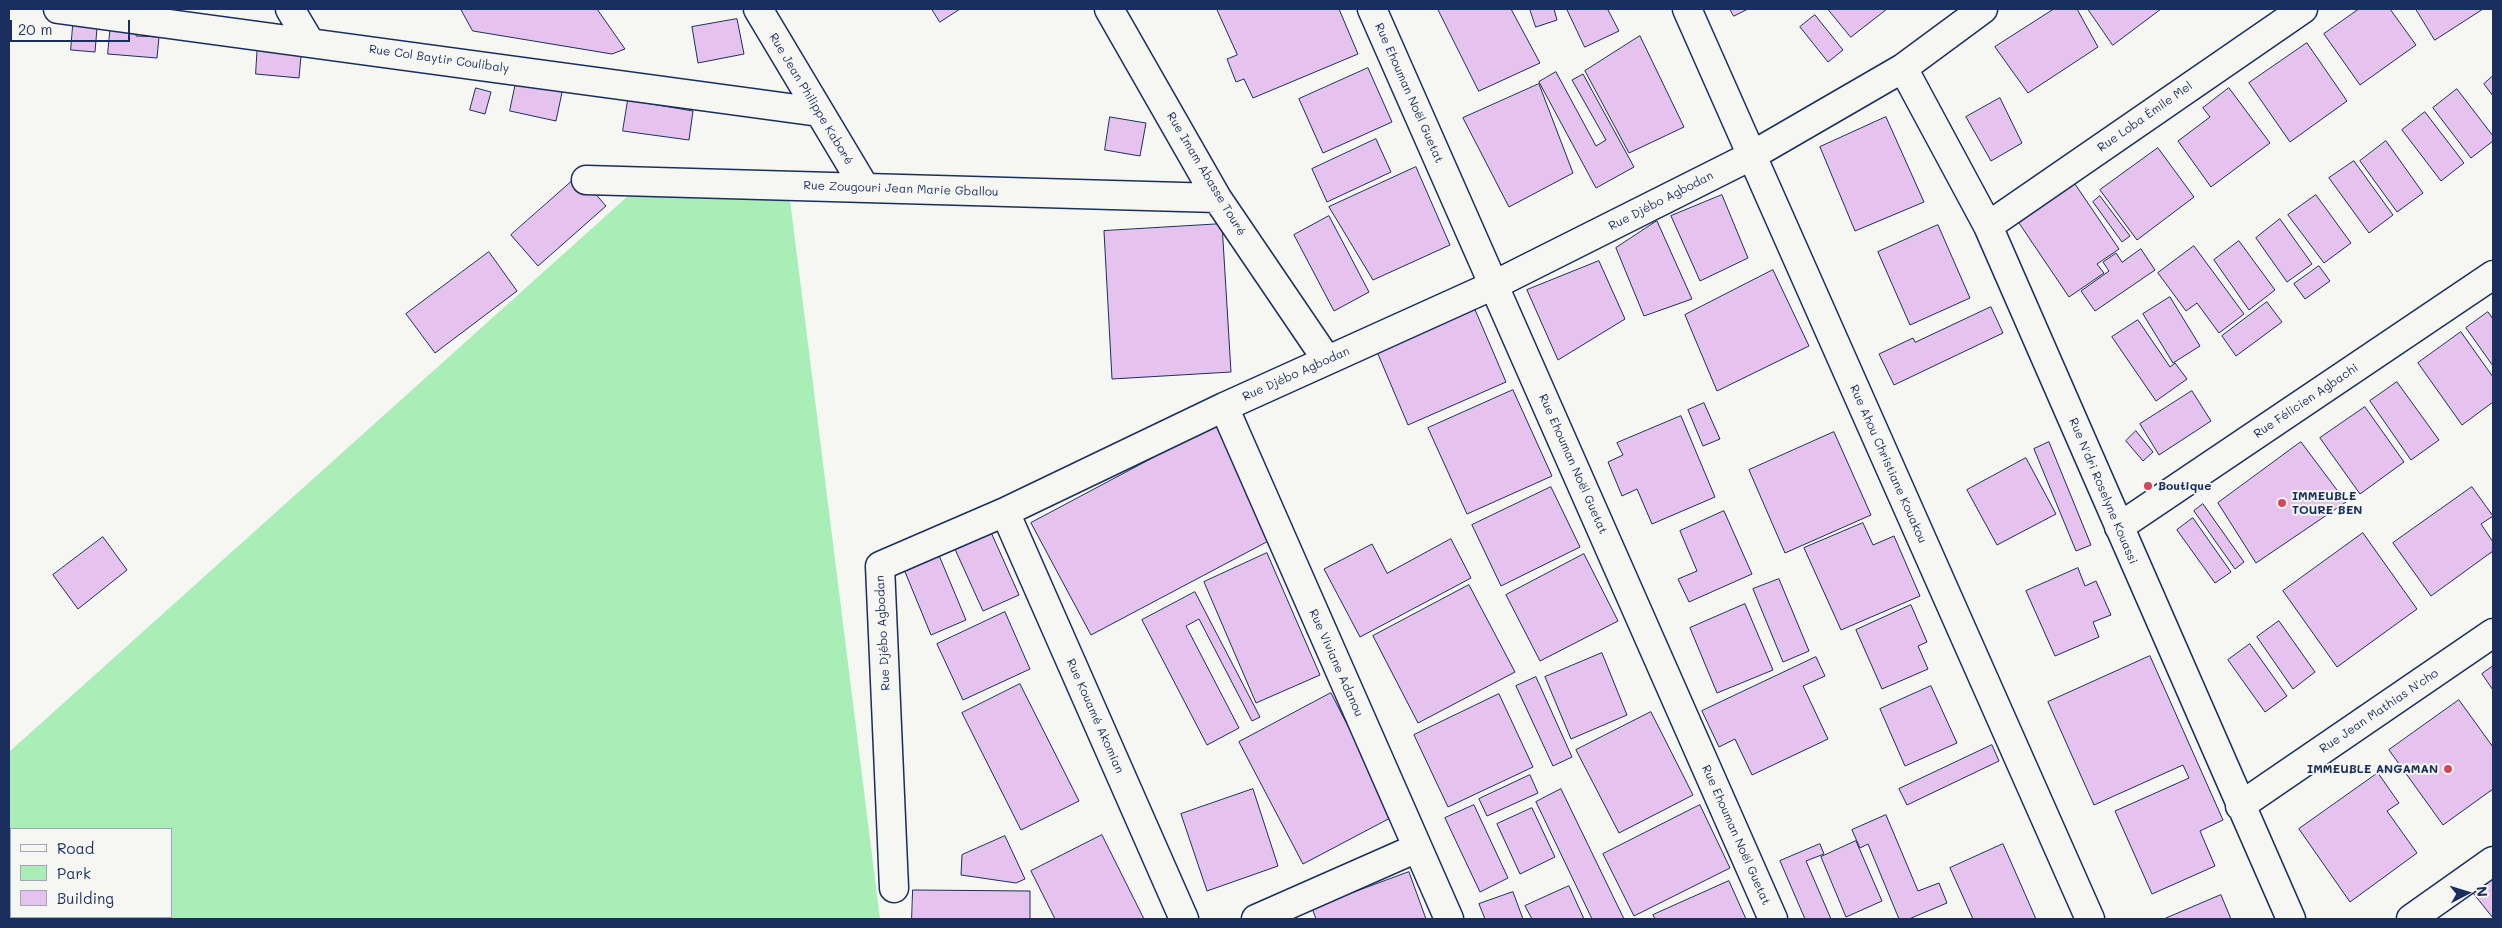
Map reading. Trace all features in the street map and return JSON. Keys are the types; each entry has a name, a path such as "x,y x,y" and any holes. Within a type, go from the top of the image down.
{"street":[{"name":"Rue Col Baytir Coulibaly","path":"58,9 819,112"},
{"path":"290,9 309,42"},
{"name":"Rue Jean Philippe Kaboré","path":"758,9 864,188"},
{"name":"Rue Imam Abasse Touré","path":"1109,9 1217,198 1327,360"},
{"name":"Rue Ehouman Noël Guetat","path":"1372,9 1773,919"},
{"name":"Rue Ahou Christiane Kouakou","path":"1687,9 2090,919"},
{"name":"Rue Djébo Agbodan","path":"894,888 880,566 1005,512 1224,407 1494,285 1751,156 1903,68 1983,9"},
{"name":"Rue Loba Émile Mel","path":"1988,226 2302,9"},
{"name":"Rue N'dri Roselyne Kouassi","path":"1903,68 1988,226 2290,919"},
{"name":"Rue Zougouri Jean Marie Gballou","path":"586,180 1217,198"},
{"name":"Rue Félicien Agbachi","path":"2119,527 2493,275"},
{"name":"Rue Viviane Adanou","path":"1224,407 1449,919"},
{"name":"Rue Kouamé Akomian","path":"1005,512 1184,919"},
{"name":"Rue Jean Mathias N'cho","path":"2240,806 2493,633"},
{"path":"1256,919 1417,848"},
{"path":"2411,919 2493,861"}],"green space":[{"path":"628,196 790,200 880,919 9,919 9,752"}],"building":[{"path":"461,9 597,9 625,49 612,54 473,31"},
{"path":"932,9 960,9 940,22"},
{"path":"1217,9 1339,9 1358,54 1253,98 1244,79 1236,82 1227,59 1237,55"},
{"path":"1438,9 1511,9 1540,63 1479,91"},
{"path":"1530,9 1554,9 1557,20 1536,27"},
{"path":"1567,9 1611,9 1608,10 1619,31 1585,47"},
{"path":"1730,9 1748,9 1734,16"},
{"path":"1828,9 1887,9 1851,37"},
{"path":"2054,9 2077,9 2098,47 2028,93 1995,47"},
{"path":"2088,9 2161,9 2113,45"},
{"path":"2359,9 2390,9 2416,45 2360,85 2324,34"},
{"path":"2416,9 2483,9 2435,40"},
{"path":"74,14 98,16 95,52 71,50"},
{"path":"1815,15 1843,50 1828,62 1800,27"},
{"path":"737,19 744,54 698,63 692,27"},
{"path":"111,23 137,25 136,36 159,37 157,58 108,54"},
{"path":"1640,36 1684,127 1629,153 1585,71"},
{"path":"258,41 302,45 299,78 256,74"},
{"path":"2307,43 2347,101 2290,142 2249,83"},
{"path":"1368,68 1392,122 1323,153 1299,99"},
{"path":"1556,72 1596,146 1606,140 1572,80 1583,74 1634,167 1596,188 1539,82"},
{"path":"518,73 564,83 556,121 510,111"},
{"path":"2493,76 2493,96 2484,84"},
{"path":"1539,84 1573,173 1509,207 1463,118"},
{"path":"476,88 491,92 485,114 470,110"},
{"path":"2229,88 2270,143 2211,187 2178,141 2210,117 2203,108"},
{"path":"2457,89 2493,136 2493,141 2471,158 2433,108"},
{"path":"2000,98 2022,143 1991,161 1966,117"},
{"path":"628,100 693,111 689,140 623,131"},
{"path":"2425,112 2464,163 2441,181 2402,130"},
{"path":"1110,117 1146,123 1140,156 1105,150"},
{"path":"1886,117 1924,202 1855,231 1820,147"},
{"path":"1376,139 1391,172 1327,202 1312,169"},
{"path":"2386,141 2423,193 2397,212 2360,161"},
{"path":"2158,148 2194,197 2137,240 2100,190"},
{"path":"2354,161 2393,215 2369,233 2329,178"},
{"path":"1416,167 1450,245 1373,280 1329,207"},
{"path":"579,175 606,206 538,266 511,235"},
{"path":"2075,184 2119,249 2097,264 2104,273 2069,297 2019,223"},
{"path":"1722,195 1748,258 1700,281 1671,216"},
{"path":"2316,195 2351,243 2324,263 2288,215"},
{"path":"2100,196 2130,236 2122,242 2093,202"},
{"path":"1329,216 1369,292 1334,311 1294,235"},
{"path":"2280,219 2312,264 2287,282 2256,238"},
{"path":"1657,221 1692,299 1644,316 1616,248"},
{"path":"1222,224 1231,372 1112,379 1104,231"},
{"path":"1938,225 1970,298 1910,325 1878,252"},
{"path":"2239,241 2275,290 2249,310 2214,260"},
{"path":"2194,246 2244,314 2219,333 2197,303 2186,311 2158,273"},
{"path":"2141,249 2155,270 2095,311 2081,291 2109,271 2103,262 2116,253 2122,262"},
{"path":"489,252 517,291 435,353 406,314"},
{"path":"1599,261 1625,319 1558,360 1527,290"},
{"path":"2319,266 2330,281 2305,299 2294,284"},
{"path":"1773,270 1809,346 1717,391 1685,315"},
{"path":"2170,297 2200,346 2173,363 2143,314"},
{"path":"2267,302 2282,322 2236,356 2222,336"},
{"path":"1473,305 1506,382 1408,425 1375,347"},
{"path":"1991,307 2003,333 1894,385 1879,354 1913,338 1915,342"},
{"path":"2488,312 2493,319 2493,366 2466,328"},
{"path":"2138,320 2170,367 2175,363 2187,379 2156,401 2112,337"},
{"path":"2461,332 2493,377 2493,402 2462,425 2418,363"},
{"path":"2397,382 2439,440 2411,460 2370,401"},
{"path":"1513,390 1552,476 1467,514 1428,428"},
{"path":"2192,391 2211,421 2159,455 2140,424"},
{"path":"1704,403 1720,439 1703,446 1688,410"},
{"path":"2365,407 2404,462 2360,494 2320,438"},
{"path":"1681,416 1715,497 1652,524 1637,489 1622,496 1608,462 1623,455 1617,443"},
{"path":"1217,424 1276,537 1091,635 1031,523"},
{"path":"2136,431 2153,452 2143,461 2126,441"},
{"path":"1834,432 1871,515 1785,553 1749,470"},
{"path":"2049,442 2091,545 2076,551 2034,449"},
{"name":"IMMEUBLE TOURE BEN","path":"2301,442 2346,502 2256,563 2218,503"},
{"path":"2026,458 2056,514 1997,545 1967,490"},
{"path":"1551,487 1580,547 1501,586 1472,525"},
{"path":"2472,487 2493,516 2481,524 2493,542 2493,551 2431,596 2393,543"},
{"path":"2203,504 2244,562 2235,569 2194,511"},
{"path":"1724,511 1752,574 1689,602 1678,579 1697,571 1680,531"},
{"path":"2193,518 2231,572 2215,583 2177,530"},
{"path":"1863,523 1873,545 1894,536 1920,596 1841,630 1804,548"},
{"path":"990,530 1019,595 983,611 954,547"},
{"path":"2363,533 2417,609 2337,667 2283,591"},
{"path":"103,537 127,570 78,609 53,575"},
{"path":"1451,539 1471,578 1360,637 1324,569 1372,544 1387,573"},
{"path":"938,553 966,620 931,635 903,567"},
{"path":"1267,553 1320,675 1256,703 1204,582"},
{"path":"1584,554 1618,621 1540,661 1506,595"},
{"path":"2078,568 2085,586 2096,581 2111,615 2093,622 2099,637 2055,656 2026,591"},
{"path":"1779,579 1809,651 1783,662 1753,589"},
{"path":"1469,585 1515,672 1418,723 1373,636"},
{"path":"1195,592 1260,717 1252,721 1199,619 1186,626 1239,728 1207,745 1142,620"},
{"path":"1745,604 1773,670 1717,693 1690,628"},
{"path":"1911,605 1927,642 1918,646 1928,669 1882,689 1856,630"},
{"path":"1005,612 1030,669 963,700 937,644"},
{"path":"2279,621 2315,672 2293,689 2257,637"},
{"path":"2250,644 2287,696 2265,712 2228,660"},
{"path":"1602,653 1627,715 1571,739 1545,677"},
{"path":"2150,656 2223,820 2200,831 2215,866 2152,894 2115,811 2189,778 2183,765 2094,805 2048,702"},
{"path":"1816,657 1825,676 1803,686 1828,739 1752,775 1735,739 1719,747 1702,711"},
{"path":"2493,666 2493,690 2482,674"},
{"path":"1536,677 1572,757 1553,766 1516,686"},
{"path":"1020,684 1079,801 1021,830 962,713"},
{"path":"1931,686 1957,743 1905,766 1880,709"},
{"path":"1331,693 1394,816 1303,864 1239,742"},
{"path":"1499,694 1533,767 1448,807 1414,735"},
{"name":"IMMEUBLE ANGAMAN","path":"2459,700 2493,747 2493,789 2443,825 2389,750"},
{"path":"1651,712 1693,795 1619,833 1576,750"},
{"path":"1992,745 1999,761 1907,805 1899,789"},
{"path":"2378,773 2399,803 2387,811 2417,853 2350,902 2299,829"},
{"path":"1530,775 1538,793 1487,816 1479,799"},
{"path":"1253,789 1278,866 1207,891 1181,814"},
{"path":"1561,789 1624,919 1592,919 1536,802"},
{"path":"1474,805 1508,878 1480,892 1445,818"},
{"path":"1700,805 1730,868 1634,916 1603,854"},
{"path":"1532,808 1555,857 1520,874 1497,824"},
{"path":"1886,815 1918,891 1939,883 1947,903 1909,919 1899,919 1868,844 1860,848 1852,830"},
{"path":"1102,835 1144,919 1055,919 1031,871"},
{"path":"1005,836 1025,879 1016,883 961,875 962,855"},
{"path":"1856,841 1882,901 1846,917 1821,857"},
{"path":"1820,844 1824,854 1806,861 1831,919 1805,919 1780,861"},
{"path":"2003,844 2036,919 1973,919 1950,868"},
{"path":"1409,872 1426,919 1316,919 1312,908"},
{"path":"2493,877 2493,918 2473,893"},
{"path":"1729,881 1746,919 1655,919 1653,915"},
{"path":"1569,886 1584,919 1532,919 1525,906"},
{"path":"913,890 1030,891 1030,919 912,919"},
{"path":"1513,892 1523,919 1485,919 1479,904"},
{"path":"2221,895 2231,919 2164,919"}],"place":[{"name":"Boutique","path":"2148,486"},
{"name":"IMMEUBLE TOURE BEN","path":"2282,503"},
{"name":"IMMEUBLE ANGAMAN","path":"2448,769"}]}
